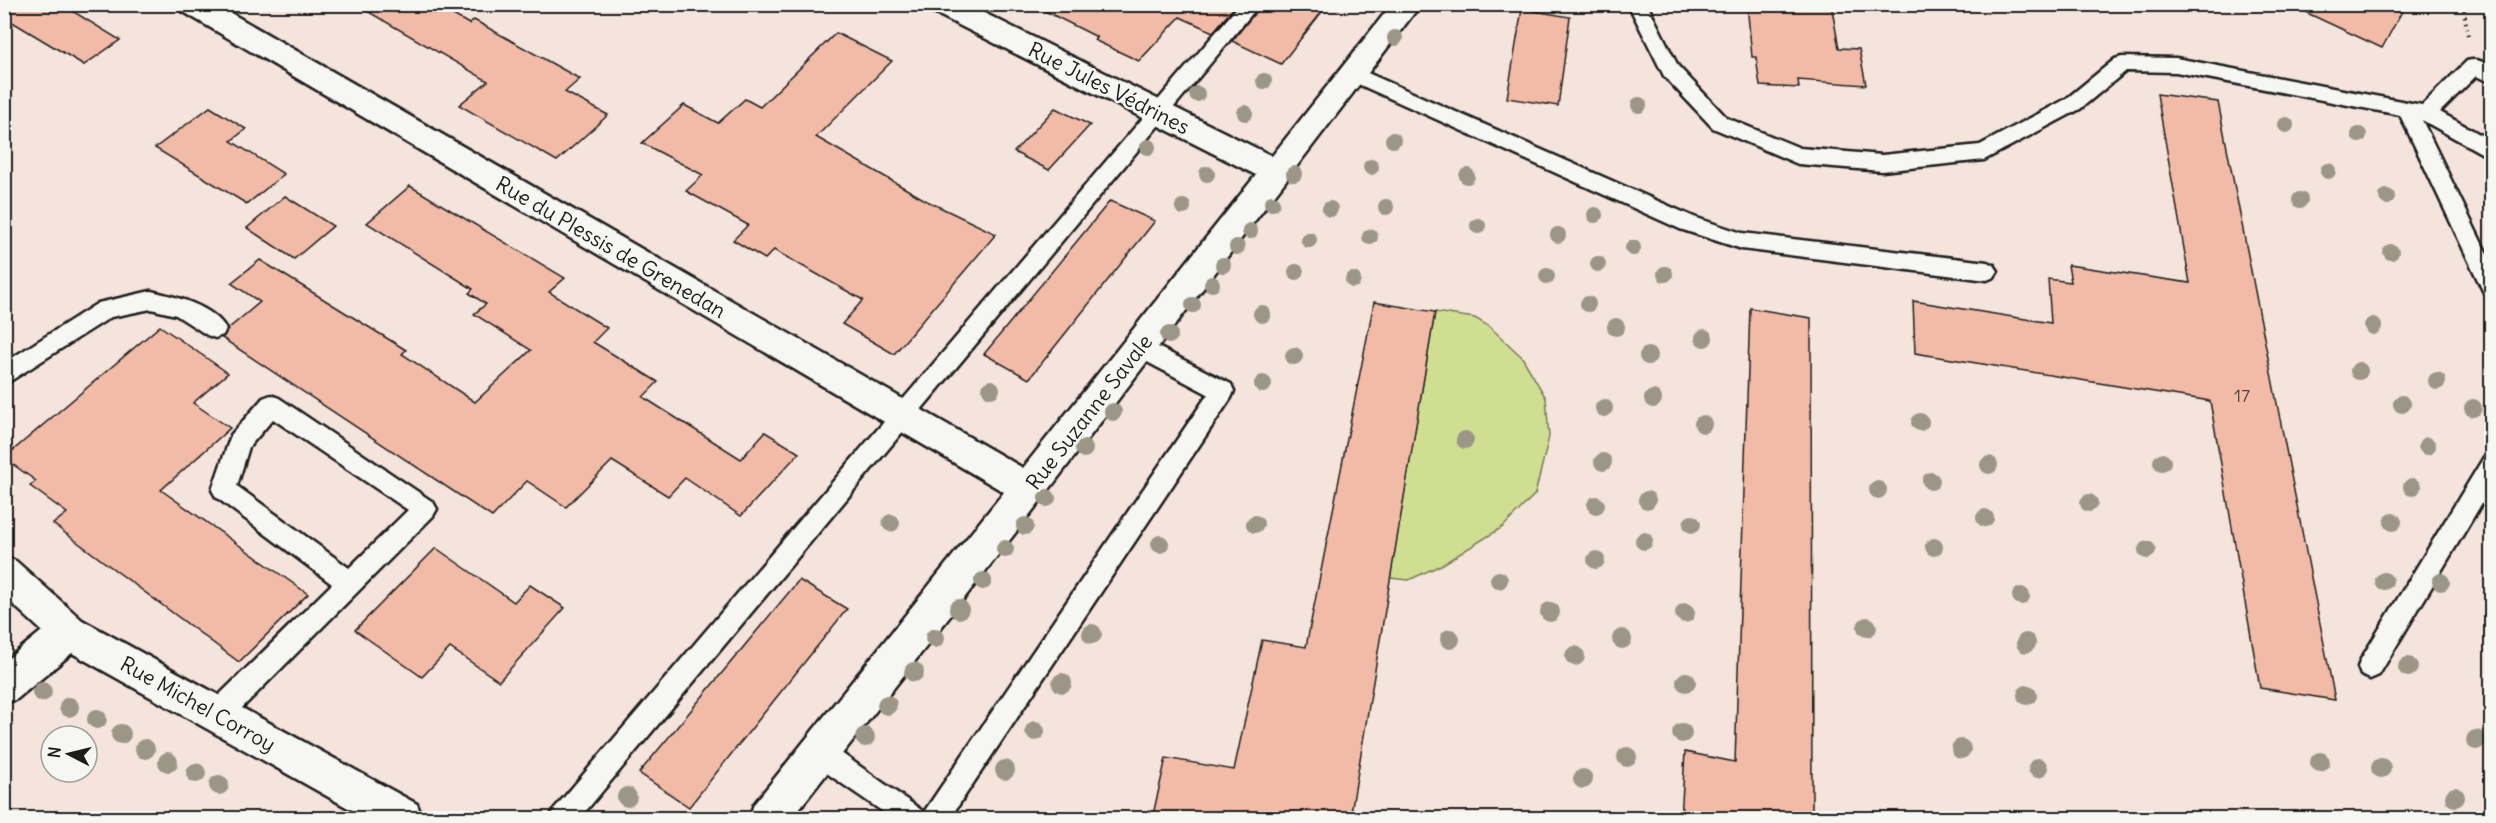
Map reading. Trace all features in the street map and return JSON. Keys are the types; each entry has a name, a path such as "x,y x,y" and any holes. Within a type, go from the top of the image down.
{"street":[{"name":"Rue du Plessis de Grenedan","path":"192,4 1029,489"},
{"name":"Rue Jules Védrines","path":"941,4 1277,172"},
{"name":"Rue Suzanne Savale","path":"768,819 1408,4"},
{"name":"Rue Michel Corroy","path":"4,573 69,632 403,819"},
{"path":"4,686 69,632"}],"lane":[{"path":"563,819 1251,4"},
{"path":"1637,4 1671,71 1720,123 1798,156 1882,163 1984,152 2073,104 2122,64 2176,65 2416,111 2492,151"},
{"path":"2416,111 2474,66 2492,76"},
{"path":"1354,74 1688,223 1742,240 1987,271"},
{"path":"2416,111 2492,287"},
{"path":"4,376 34,354 106,309 151,300 183,307 215,329"},
{"path":"935,819 1224,390 1140,347"},
{"path":"217,715 425,509 271,405 239,442 224,490 350,583"},
{"path":"2370,667 2492,464"},
{"path":"820,754 914,819"}],"green space":[{"path":"1435,312 1475,318 1490,327 1522,357 1546,398 1549,437 1535,494 1503,527 1443,564 1409,580 1390,578"}],"building":[{"path":"4,4 61,4 120,40 84,65 4,17"},
{"path":"355,4 434,4 469,24 474,20 580,79 565,92 608,115 557,161 459,105 488,81"},
{"path":"1031,4 1237,4 1213,32 1180,17 1139,61 1094,40 1097,37"},
{"path":"1262,4 1328,4 1281,64 1232,41"},
{"path":"1747,4 1831,4 1839,48 1859,49 1866,85 1798,80 1799,88 1760,86 1756,57 1752,57"},
{"path":"2288,4 2406,4 2382,48"},
{"path":"1522,9 1570,17 1558,106 1507,98"},
{"path":"836,33 892,61 816,137 927,201 996,234 894,354 842,324 863,300 774,250 765,259 733,240 748,225 686,191 703,175 642,143 684,105 718,123 745,99 760,107"},
{"path":"2157,94 2218,102 2335,700 2260,688 2210,401 1915,353 1913,301 2051,323 2048,279 2071,282 2068,265 2190,283"},
{"path":"210,107 246,129 231,141 284,174 247,204 155,148"},
{"path":"1055,108 1090,125 1049,170 1014,152"},
{"path":"410,186 565,278 549,292 607,328 593,342 658,382 643,397 741,459 765,432 799,453 741,516 685,478 668,496 612,461 566,507 527,481 492,517 222,338 228,329 260,302 231,283 260,260 406,350 402,354 475,402 531,350 474,314 486,304 469,293 473,289 367,223"},
{"path":"285,196 333,226 294,259 247,228"},
{"path":"1110,201 1155,221 1029,379 984,354"},
{"path":"1374,302 1435,312 1350,819 1152,819 1166,758 1234,770 1262,640 1306,647"},
{"path":"1750,308 1811,318 1812,819 1681,819 1685,752 1735,762"},
{"path":"160,326 228,373 193,403 230,428 161,490 308,594 239,662 53,524 67,513 30,486 36,481 4,458"},
{"path":"436,548 514,602 530,585 565,608 499,681 450,648 422,677 355,630"},
{"path":"799,580 847,609 689,807 639,773"}]}
